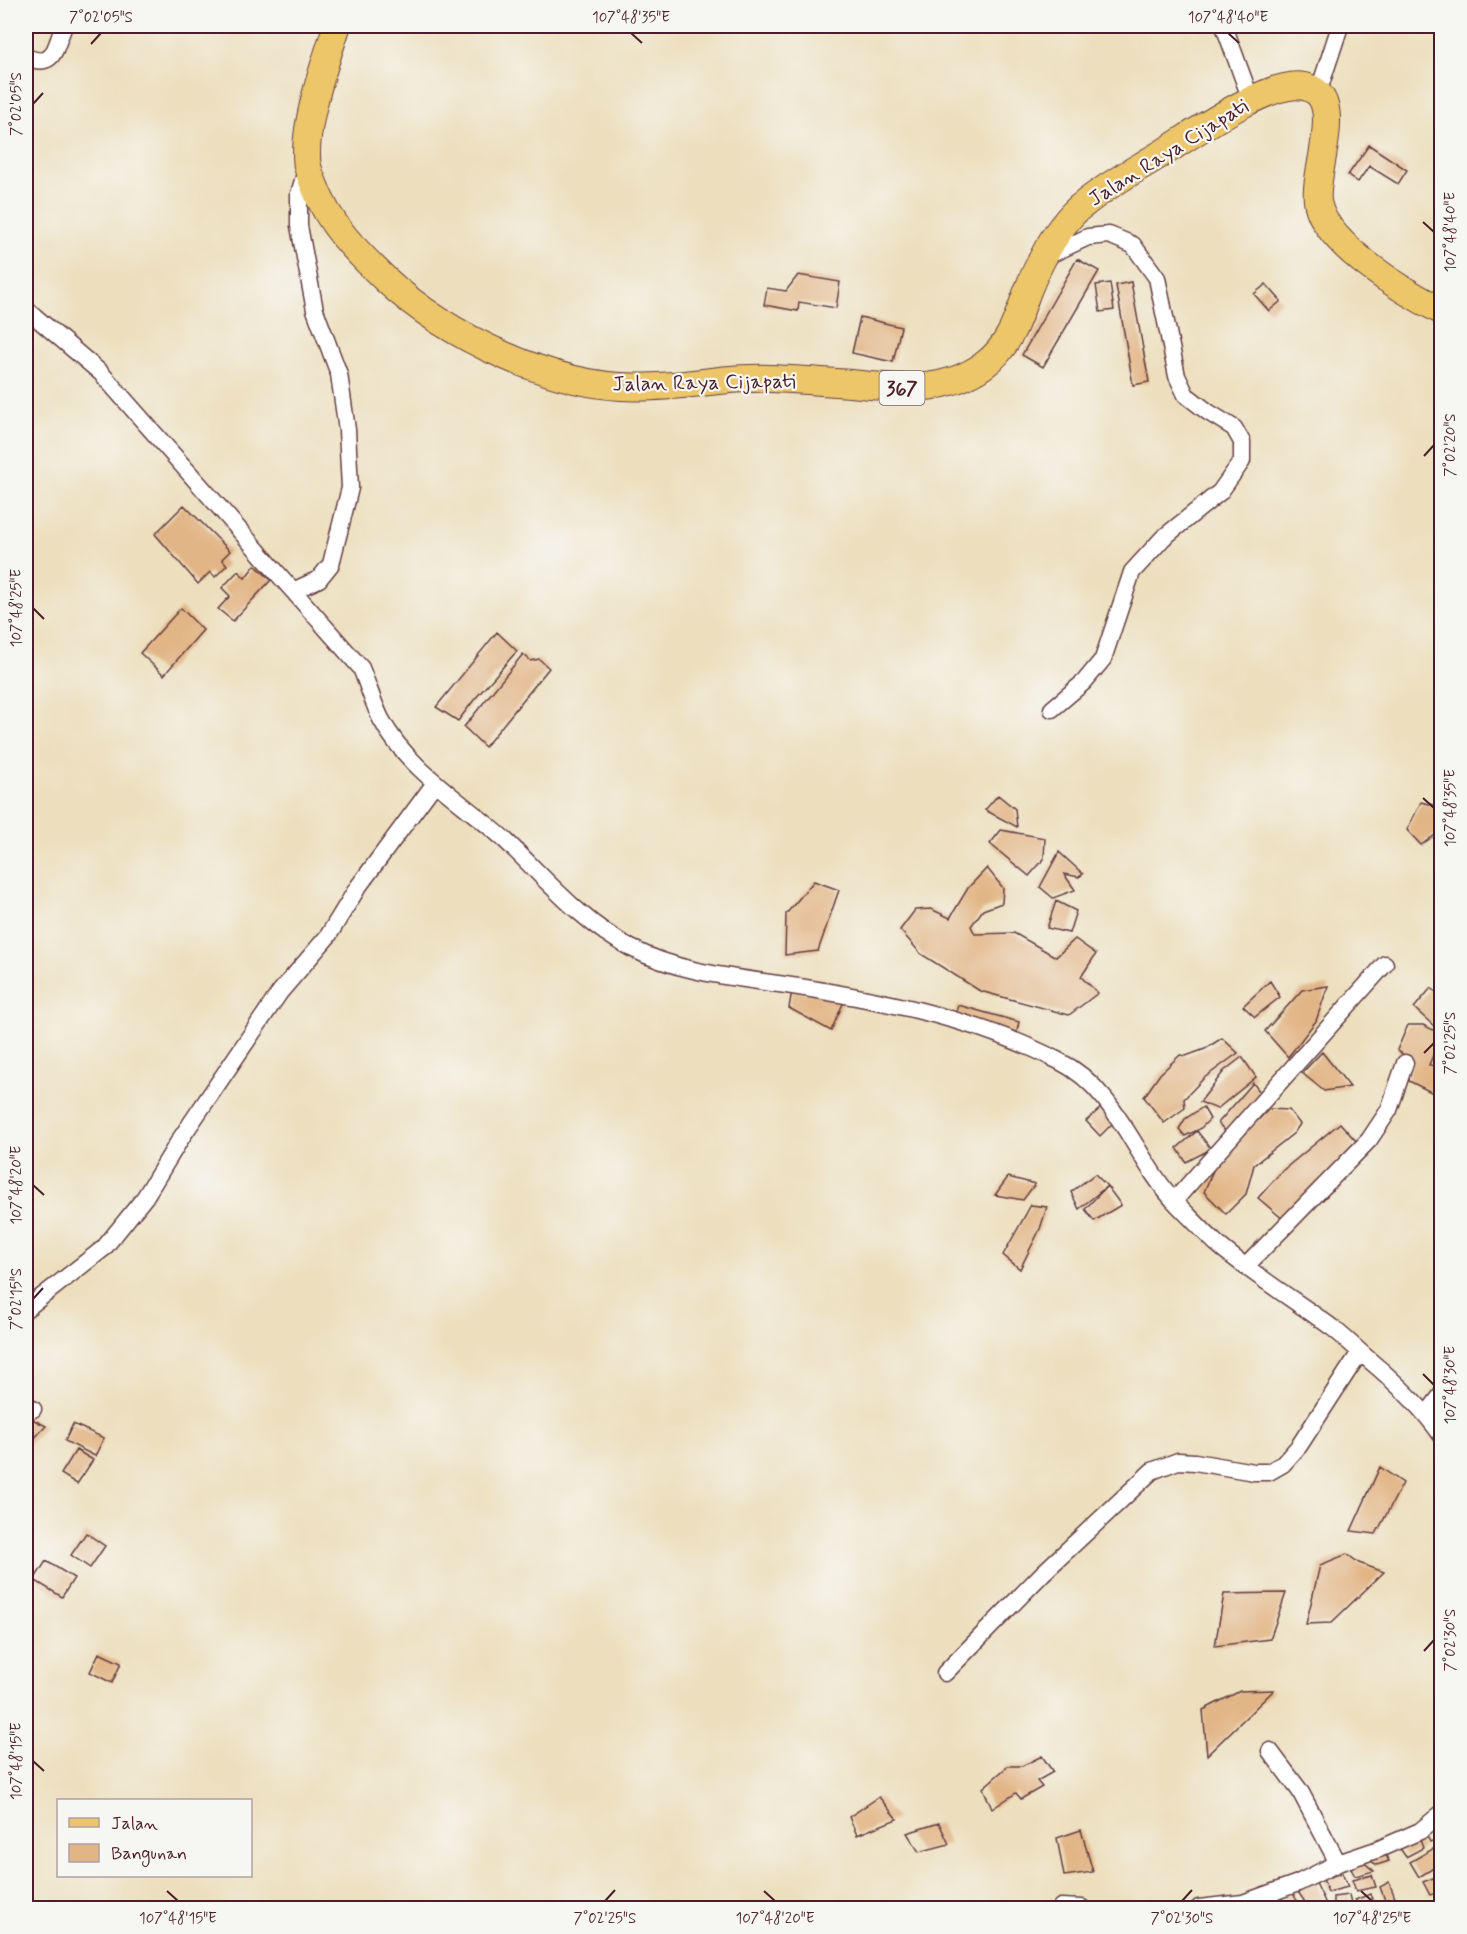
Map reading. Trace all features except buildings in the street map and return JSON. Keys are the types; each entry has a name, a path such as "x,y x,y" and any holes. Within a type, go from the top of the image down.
{"main road":[{"name":"Jalan Raya Cijapati","path":"337,26 320,78 308,144 307,165 321,202 341,235 394,287 429,315 528,366 599,384 635,388 774,378 894,389 938,386 956,380 975,370 995,355 1019,318 1028,290 1059,230 1081,206 1106,188 1251,100 1295,85 1306,86 1318,93"},
{"path":"1318,93 1326,108 1326,126 1316,190 1318,207 1324,220 1344,243 1373,269 1416,298 1442,311"}],"street":[{"path":"26,57 42,62 47,60 52,55 64,26"},
{"path":"1224,26 1251,100"},
{"path":"1318,93 1340,26"},
{"path":"294,591 319,579 332,564 350,488 347,430 339,374 315,310 299,226 299,194 307,165"},
{"path":"1045,257 1088,237 1109,235 1132,245 1157,278 1177,376 1186,395 1234,428 1242,442 1242,461 1220,492 1162,538 1132,572 1103,659 1084,682 1052,709"},
{"path":"26,309 101,373 361,668 382,721 406,753 435,783 504,840 590,921 612,937 656,959 704,973 832,993 942,1017 1034,1049 1064,1063 1082,1075 1112,1108 1161,1186 1216,1243 1337,1331 1427,1414 1442,1437"},
{"path":"26,1309 104,1248 145,1197 181,1138 280,992 328,936 358,887 435,783"},
{"path":"1174,1201 1385,964"},
{"path":"1246,1266 1369,1140 1389,1110 1405,1063"},
{"path":"945,1673 1044,1572 1152,1472 1178,1461 1254,1472 1269,1472 1283,1464 1305,1437 1360,1352"},
{"path":"1427,1414 1442,1394"},
{"path":"1270,1751 1300,1791 1338,1863"},
{"path":"1199,1908 1233,1904 1298,1883 1338,1863 1379,1849 1420,1831 1442,1813"},
{"path":"1061,1907 1082,1908"}]}
